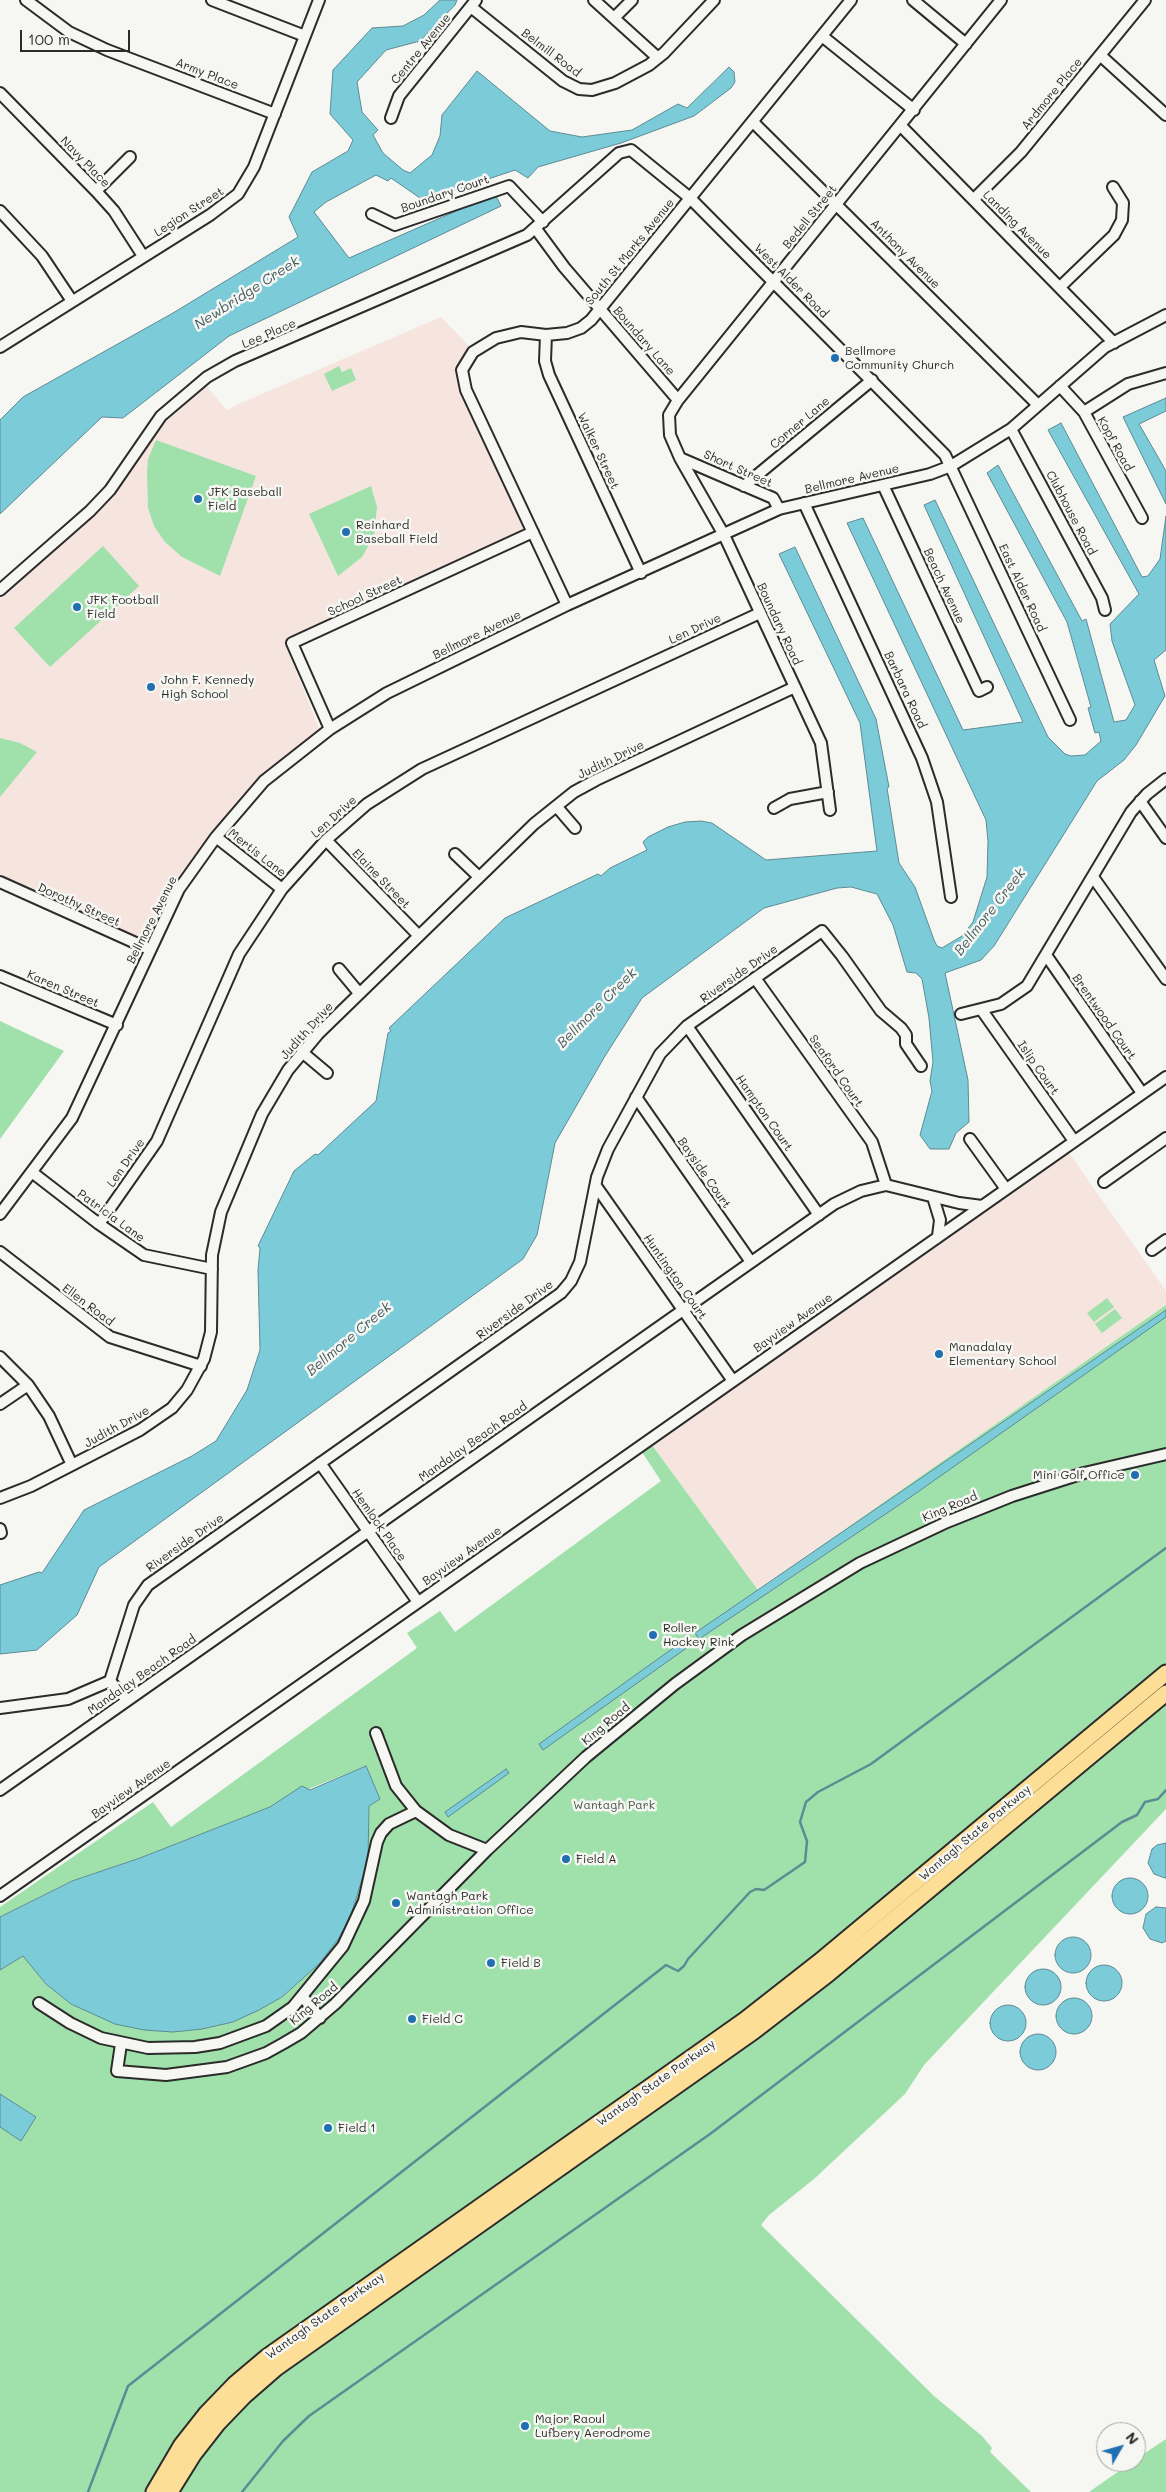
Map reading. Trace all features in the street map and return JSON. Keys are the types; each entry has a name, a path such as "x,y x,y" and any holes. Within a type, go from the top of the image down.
{"highway":[{"name":"Wantagh State Parkway","path":"154,2492 181,2446 207,2413 235,2384 267,2357 745,2020 825,1957 1166,1673"},
{"name":"Wantagh State Parkway","path":"170,2492 193,2455 218,2423 245,2395 276,2368 754,2032 828,1974 1166,1693"}],"street":[{"name":"Army Place","path":"26,0 70,32 107,50 274,114"},
{"path":"212,0 305,36"},
{"name":"Legion Street","path":"0,347 210,214 238,194 254,167 319,0"},
{"path":"594,0 615,17 658,58"},
{"path":"615,17 632,0"},
{"name":"Belmill Road","path":"474,3 563,81 579,89 599,89 642,70 658,58 714,0"},
{"name":"South St Marks Avenue","path":"567,606 466,390 462,370 473,352 496,338 521,332 546,335 575,331 601,310 851,0"},
{"path":"913,0 966,44"},
{"name":"Bedell Street","path":"680,458 668,424 669,415 678,400 1001,0"},
{"name":"Ardmore Place","path":"974,199 1021,152 1145,0"},
{"name":"Centre Avenue","path":"391,118 399,96 474,3"},
{"path":"822,36 914,110"},
{"path":"1100,55 1166,114"},
{"name":"Navy Place","path":"0,93 114,211 143,256"},
{"name":"Anthony Avenue","path":"752,122 837,203 1038,405"},
{"name":"Landing Avenue","path":"901,126 1061,286 1114,343"},
{"name":"West Alder Road","path":"599,171 619,153 630,150 690,198 872,380 945,455 951,466"},
{"path":"96,191 130,157"},
{"name":"Lee Place","path":"0,590 110,490 161,416 207,377 235,361 518,239 539,225 599,171"},
{"name":"Boundary Court","path":"372,214 395,225 509,186 539,225"},
{"path":"1061,286 1114,235 1122,220 1123,203 1113,187"},
{"path":"0,211 42,256 72,302"},
{"name":"Boundary Lane","path":"539,225 601,310 678,400"},
{"name":"Bellmore Avenue","path":"0,1214 72,1118 117,1025 149,949 179,889 216,837 264,781 330,729 387,693 567,606 779,510 930,474 951,466 1011,429 1089,360 1114,343 1166,315"},
{"name":"Walker Street","path":"546,335 545,361 549,375 641,573"},
{"path":"1084,412 1128,384 1166,372"},
{"name":"Corner Lane","path":"744,486 872,380"},
{"name":"Kopf Road","path":"1060,386 1084,412 1142,518"},
{"name":"Clubhouse Road","path":"1011,429 1102,598 1105,610"},
{"name":"Short Street","path":"680,458 773,498 779,510"},
{"name":"Boundary Road","path":"680,458 724,535 821,743 830,810"},
{"name":"East Alder Road","path":"951,466 1070,720"},
{"name":"Beach Avenue","path":"883,485 979,690 987,687"},
{"name":"Barbara Road","path":"804,503 922,758 937,802 951,897"},
{"name":"School Street","path":"330,729 292,643 532,532"},
{"name":"Len Drive","path":"99,1224 157,1141 239,954 282,889 326,840 367,804 422,769 760,612"},
{"name":"Judith Drive","path":"0,1498 31,1486 159,1418 179,1400 200,1366 211,1332 212,1269 215,1232 236,1173 262,1114 279,1083 302,1052 359,993 534,824 574,792 794,687"},
{"path":"961,1014 1001,1004 1019,993 1031,981 1131,812 1166,779"},
{"path":"774,808 790,799 828,792"},
{"path":"1140,802 1166,838"},
{"path":"557,806 575,828"},
{"name":"Mertis Lane","path":"216,837 282,889"},
{"name":"Elaine Street","path":"326,840 419,936"},
{"path":"455,854 479,877"},
{"path":"1093,878 1166,979"},
{"name":"Dorothy Street","path":"0,882 149,949"},
{"name":"Riverside Drive","path":"110,1681 134,1605 148,1585 561,1293 571,1281 580,1262 596,1186 608,1149 660,1054 675,1036 687,1026 822,931 881,1012 901,1028 906,1035 906,1044 921,1066"},
{"name":"Brentwood Court","path":"1046,955 1142,1093"},
{"path":"339,969 359,993"},
{"name":"Karen Street","path":"0,976 117,1025"},
{"name":"Seaford Court","path":"755,978 872,1142 886,1184"},
{"name":"Islip Court","path":"981,1009 1074,1142"},
{"name":"Hampton Court","path":"687,1026 819,1214"},
{"path":"302,1052 327,1073"},
{"name":"Bayview Avenue","path":"0,1896 1166,1077"},
{"name":"Bayside Court","path":"636,1098 751,1262"},
{"path":"970,1138 1006,1189"},
{"path":"1104,1182 1166,1138"},
{"name":"Patricia Lane","path":"32,1173 99,1224 144,1255 212,1269"},
{"path":"886,1184 933,1197 982,1206"},
{"name":"Mandalay Beach Road","path":"0,1790 819,1214 846,1197 886,1184"},
{"name":"Huntington Court","path":"596,1186 733,1381"},
{"path":"933,1197 940,1220 938,1236"},
{"path":"1152,1250 1166,1240"},
{"name":"Ellen Road","path":"0,1252 110,1337 200,1366"},
{"path":"0,1357 28,1385 49,1416 72,1465"},
{"path":"0,1404 28,1385"},
{"name":"King Road","path":"121,2044 117,2071 166,2075 227,2067 266,2053 301,2033 320,2018 487,1850 632,1717 727,1646 823,1584 898,1544 987,1505 1084,1473 1166,1454"},
{"name":"Hemlock Place","path":"320,1463 418,1602"},
{"path":"0,1708 68,1699 110,1681 127,1700"},
{"path":"376,1733 396,1786 416,1811 449,1835 487,1850"},
{"path":"39,2003 85,2031 121,2044 171,2048 220,2044 266,2026 293,2008 343,1946 364,1901 377,1842 381,1833 389,1824 416,1811"},
{"path":"302,1996 320,2018"}],"shaded area":[{"name":"John F. Kennedy High School","path":"441,317 472,349 457,379 526,531 334,619 285,644 320,730 261,777 209,839 173,888 149,944 7,880 0,874 0,596 103,506 159,427 206,385 227,411 234,406"},
{"name":"Manadalay Elementary School","path":"1069,1153 1166,1291 1166,1305 758,1590 652,1445"}],"green space":[{"path":"339,366 342,372 351,368 356,380 332,391 324,374"},
{"name":"JFK Baseball Field","path":"156,440 256,476 220,576 182,557 165,542 154,526 148,508 147,472 148,459"},
{"name":"Reinhard Baseball Field","path":"371,486 377,507 374,536 362,557 338,576 309,514"},
{"name":"JFK Football Field","path":"103,546 139,586 50,667 14,628"},
{"path":"0,738 20,743 37,752 0,797"},
{"path":"0,1021 64,1051 0,1139"},
{"path":"1107,1298 1114,1307 1094,1322 1087,1313"},
{"name":"Wantagh Park","path":"1166,1305 1166,1663 759,2000 272,2344 234,2376 146,2492 0,2492 0,1970 23,1956 46,1984 71,2004 173,2032 233,2022 282,1997 320,1963 360,1890 368,1860 369,1806 380,1799 366,1766 286,1798 270,1807 140,1858 71,1881 0,1917 0,1907 153,1802 171,1827 417,1648 407,1633 440,1611 455,1632 661,1481 642,1452 652,1445 758,1590"},
{"path":"1115,1309 1122,1318 1102,1333 1095,1324"},
{"path":"1166,1700 1166,1809 924,2065 905,2094 814,2179 769,2215 761,2225 934,2396 982,2436 992,2448 990,2452 1031,2492 180,2492 191,2470 224,2427 252,2396 285,2368 705,2073"},
{"path":"1166,2439 1166,2492 1089,2492 1118,2472 1146,2472 1146,2452"}],"water":[{"name":"Newbridge Creek","path":"440,0 457,0 455,5 420,41 386,50 357,82 362,112 378,130 373,135 383,153 403,170 410,173 432,155 440,136 442,115 477,71 550,131 582,137 632,130 678,104 687,108 729,67 734,72 735,82 731,88 694,116 621,143 538,167 528,178 515,170 432,198 430,195 420,198 391,178 388,181 376,175 326,202 314,212 349,258 495,194 501,206 229,336 123,418 102,417 0,514 0,420 23,397 173,313 298,237 289,217 312,172 348,151 353,140 330,114 333,70 372,28 403,26 424,15"},
{"path":"1166,398 1166,411 1139,424 1166,471 1166,504 1123,417"},
{"name":"Bellmore Creek","path":"1061,423 1142,577 1148,576 1160,559 1166,516 1166,650 1154,660 1165,696 1136,745 1124,760 1097,781 994,946 981,960 945,973 968,1080 969,1122 956,1133 949,1149 930,1149 920,1135 932,1091 930,1081 933,1062 929,1018 922,979 916,973 907,972 893,925 877,894 851,887 837,888 764,908 642,998 605,1056 555,1143 537,1235 523,1259 99,1567 77,1615 37,1650 0,1654 0,1585 39,1572 42,1573 84,1510 192,1456 216,1441 247,1390 260,1350 258,1270 260,1248 258,1246 294,1171 315,1154 318,1155 376,1101 388,1033 391,1031 389,1028 505,918 598,874 601,876 610,868 647,850 643,842 648,837 668,827 685,822 701,821 712,823 766,860 877,851 860,723 779,554 795,547 876,719 889,787 887,788 899,863 915,887 934,940 937,946 942,948 962,936 973,922 987,877 988,841 986,820 847,523 863,518 963,730 1023,722 924,505 935,500 1048,737 1065,754 1071,756 1085,755 1101,741 1099,732 1095,733 1088,708 1091,707 1067,622 987,473 998,465 1082,621 1086,619 1114,722 1126,720 1135,705 1112,641 1110,624 1139,594 1048,430"},
{"path":"1166,1310 1166,1317 905,1501 699,1639 695,1633"},
{"path":"683,1641 688,1647 543,1750 539,1744"},
{"path":"366,1766 380,1799 369,1806 368,1860 351,1915 339,1938 320,1963 282,1997 259,2010 233,2022 202,2029 173,2032 144,2030 115,2024 71,2004 46,1984 23,1956 0,1970 0,1917 72,1881 140,1858 270,1807 302,1786 310,1790"},
{"path":"506,1769 509,1773 448,1817 445,1812"},
{"path":"1166,1843 1165,1878 1154,1874 1148,1863 1152,1849 1157,1845"},
{"path":"1130,1878 1143,1883 1148,1896 1143,1909 1130,1914 1117,1909 1112,1896 1117,1883"},
{"path":"1156,1907 1166,1908 1166,1941 1162,1943 1150,1939 1143,1928 1146,1914"},
{"path":"1073,1937 1086,1942 1091,1955 1086,1968 1073,1973 1060,1968 1055,1955 1060,1942"},
{"path":"1104,1965 1117,1970 1122,1983 1117,1996 1104,2001 1091,1996 1086,1983 1091,1970"},
{"path":"1043,1969 1055,1975 1061,1987 1055,1999 1043,2005 1031,1999 1025,1987 1031,1975"},
{"path":"1074,1998 1086,2004 1092,2016 1086,2028 1074,2034 1062,2028 1056,2016 1062,2004"},
{"path":"1008,2005 1021,2010 1026,2023 1021,2036 1008,2041 995,2036 990,2023 995,2010"},
{"path":"1038,2034 1051,2039 1056,2052 1051,2065 1038,2070 1025,2065 1020,2052 1025,2039"},
{"path":"0,2094 36,2117 21,2141 0,2127"}],"waterway":[{"path":"88,2492 128,2386 666,1965 678,1971 750,1892 756,1889 764,1890 805,1862 807,1841 800,1822 806,1802 818,1792 871,1764 1166,1548"},
{"path":"242,2492 283,2441 309,2416 710,2134 1122,1822 1137,1815 1145,1802 1158,1799 1166,1790"}],"place":[{"name":"Bellmore Community Church","path":"835,358"},
{"name":"JFK Baseball Field","path":"198,499"},
{"name":"Reinhard Baseball Field","path":"346,532"},
{"name":"JFK Football Field","path":"77,607"},
{"name":"John F. Kennedy High School","path":"151,687"},
{"name":"Manadalay Elementary School","path":"939,1354"},
{"name":"Mini Golf Office","path":"1135,1475"},
{"name":"Roller Hockey Rink","path":"653,1635"},
{"name":"Field A","path":"566,1859"},
{"name":"Wantagh Park Administration Office","path":"396,1903"},
{"name":"Field B","path":"491,1963"},
{"name":"Field C","path":"412,2019"},
{"name":"Field 1","path":"328,2128"},
{"name":"Major Raoul Lufbery Aerodrome","path":"525,2426"}]}
